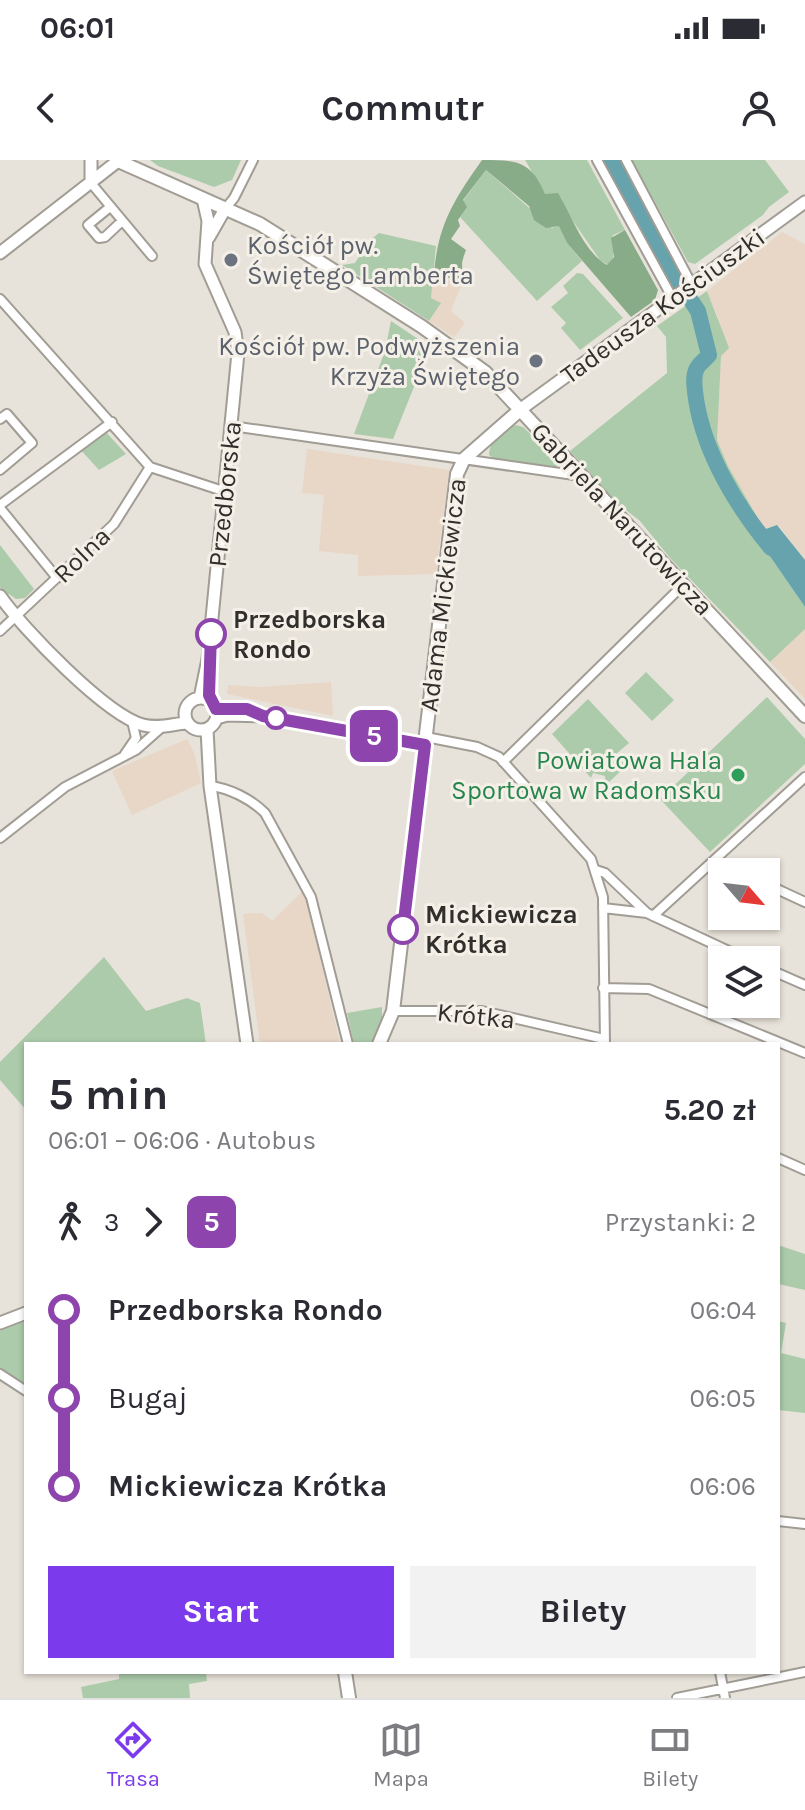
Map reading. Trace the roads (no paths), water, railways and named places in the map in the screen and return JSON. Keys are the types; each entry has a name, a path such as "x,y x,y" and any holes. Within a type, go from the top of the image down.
{"main road":[{"name":"Gabriela Narutowicza","path":"118,160 260,224 445,342 485,372 805,716"},
{"name":"Adama Mickiewicza","path":"380,1042 393,1011 457,474 464,459 521,409"},
{"path":"346,1674 349,1698"}],"street":[{"path":"91,160 91,183 152,256"},
{"path":"0,253 118,160"},
{"path":"207,241 253,160"},
{"path":"597,160 673,299"},
{"path":"626,160 692,285"},
{"name":"Przedborska","path":"203,199 208,221 205,264 235,332 237,345 226,492 208,659 210,706"},
{"name":"Tadeusza Kościuszki","path":"521,409 805,202"},
{"path":"110,207 88,225 99,238 105,237 122,221"},
{"path":"1,301 150,467 226,492"},
{"path":"0,419 7,414 32,443 0,470"},
{"path":"57,578 0,506 112,422"},
{"path":"232,426 581,476"},
{"name":"Rolna","path":"0,631 114,524 150,467"},
{"path":"503,762 682,586"},
{"path":"0,596 16,617 87,687 132,721 162,727 194,724 210,706"},
{"path":"247,1042 209,781 188,704 247,709 263,716 477,747 494,753 581,847 596,870 602,887 605,1042"},
{"path":"132,721 168,719 194,724"},
{"path":"124,755 136,738 132,721"},
{"path":"0,838 65,787 142,746 162,727"},
{"path":"717,858 805,777"},
{"path":"209,781 258,806 265,813 299,873 314,907 348,1042"},
{"path":"650,915 708,866"},
{"path":"596,870 605,873 650,915"},
{"path":"780,890 805,902"},
{"path":"603,908 650,915 718,946"},
{"path":"780,974 805,985"},
{"path":"603,988 649,989 778,1042"},
{"name":"Krótka","path":"393,1011 482,1011 605,1042"},
{"path":"780,1043 805,1053"},
{"path":"780,1159 805,1170"},
{"path":"0,1323 24,1314"},
{"path":"0,1374 24,1390"},
{"path":"780,1521 805,1524"},
{"path":"677,1698 724,1693 805,1672"}],"water":[{"path":"777,525 805,560 805,607 758,539 757,532"}],"waterway":[{"path":"612,160 677,283"},
{"path":"690,299 698,311 709,355 697,368 694,379 706,439 734,497 771,548"}],"place":[{"name":"Kościół pw. Świętego Lamberta","path":"231,260"},
{"name":"Kościół pw. Podwyższenia Krzyża Świętego","path":"536,361"},
{"name":"Przedborska Rondo","path":"211,634"},
{"name":"Powiatowa Hala Sportowa w Radomsku","path":"738,775"},
{"name":"Mickiewicza Krótka","path":"403,929"}]}
